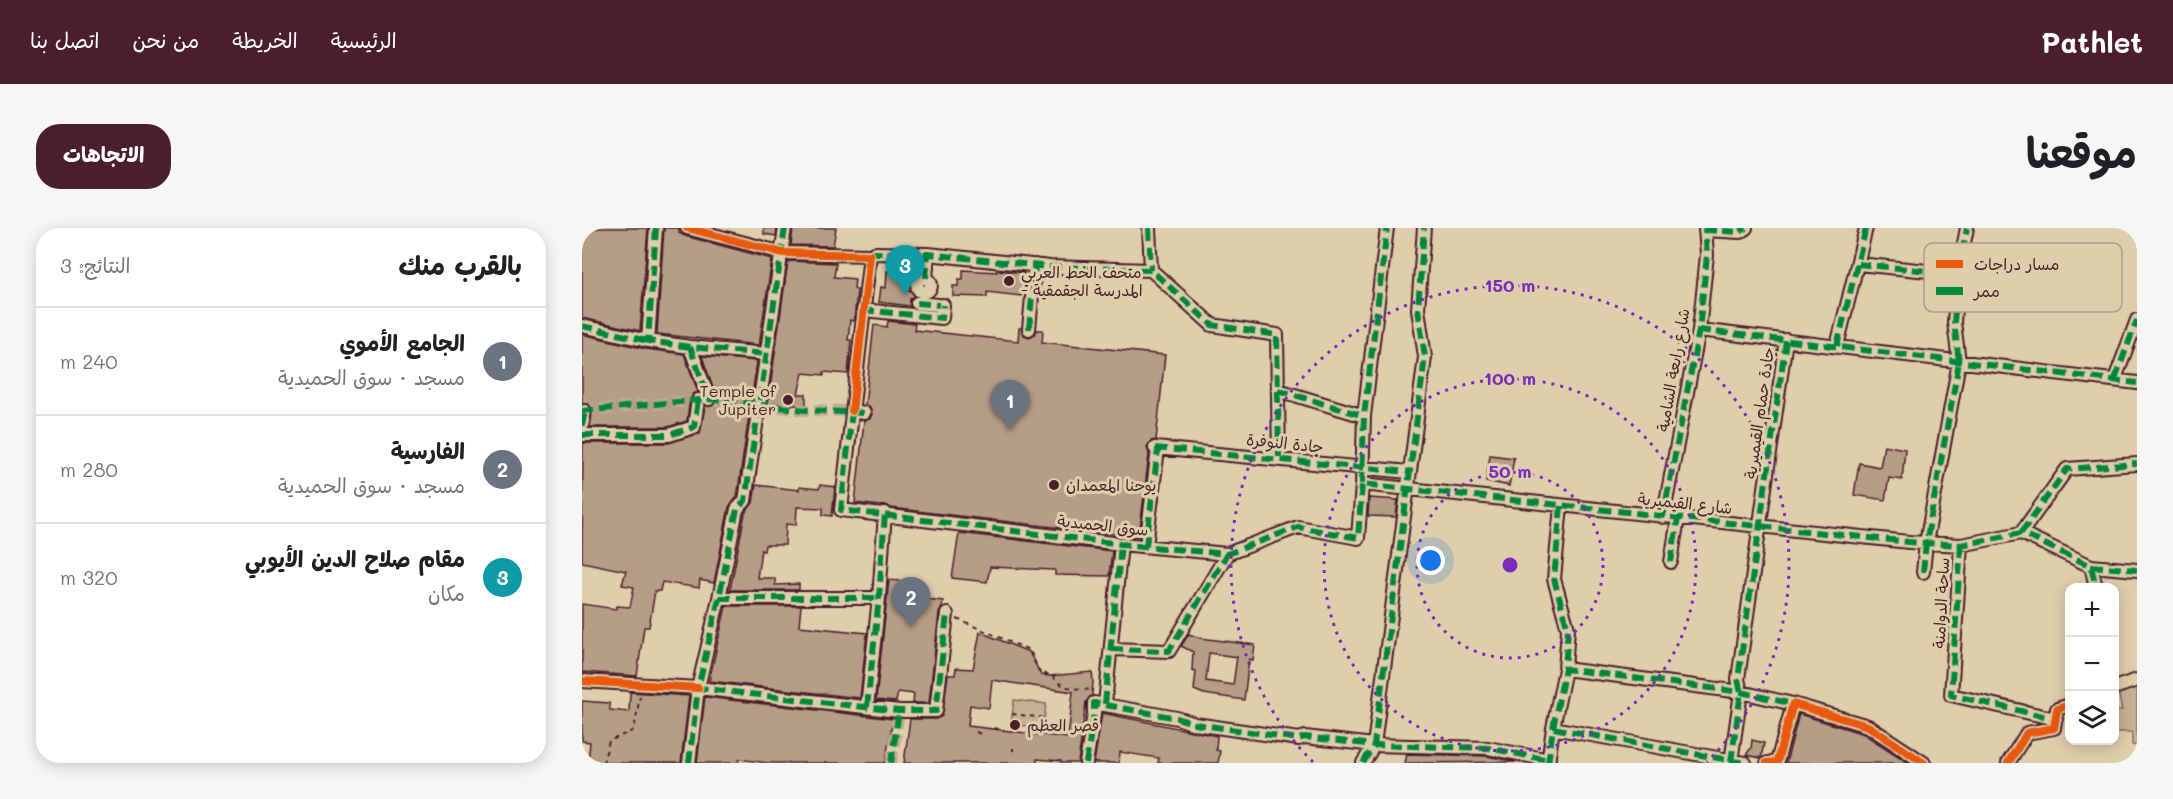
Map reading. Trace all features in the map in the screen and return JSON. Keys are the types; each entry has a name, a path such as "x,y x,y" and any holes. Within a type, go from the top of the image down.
{"street":[{"path":"648,340 656,228"},
{"path":"688,228 783,253 928,254 1035,266 1151,270 1212,325 1277,335 1279,459"},
{"path":"689,763 698,688 737,509 745,501 786,228"},
{"path":"1149,228 1151,270"},
{"path":"1387,228 1364,416 1362,484 1406,489"},
{"path":"1364,763 1374,745 1425,357 1418,309 1424,228"},
{"path":"1705,229 1740,232 1746,228"},
{"path":"1837,346 1866,228"},
{"path":"1964,243 1967,228"},
{"name":"شارع رابعة الشامية","path":"1663,517 1699,330 1707,255 1705,229"},
{"path":"870,255 863,310 942,318 941,305 921,299 917,284 919,280 926,278 928,254"},
{"path":"1858,264 1924,271"},
{"path":"1029,329 1035,266"},
{"name":"سوق الحميدية","path":"863,310 858,412 841,510 1121,544 1227,554 1298,527 1358,538 1362,484"},
{"path":"1923,572 1926,543 1959,362 1955,312"},
{"path":"2115,379 2137,320"},
{"path":"582,326 690,347 766,354"},
{"path":"1699,330 2137,383"},
{"name":"جادة حمام القيميرية","path":"1731,762 1741,692 1738,679 1786,340"},
{"path":"582,435 669,435 694,427 703,399 690,347"},
{"path":"1278,390 1364,416"},
{"path":"582,426 585,411"},
{"name":"جادة النوفرة","path":"1146,546 1156,448 1409,472"},
{"path":"2137,464 2067,469 2021,533 2091,566 2137,570"},
{"name":"شارع القيميرية","path":"1406,489 1761,527 1961,545"},
{"path":"1099,704 1177,718 1195,724 1299,739 1305,737 1374,745 1488,748 1549,762 1553,728 1565,669 1568,629 1554,579 1561,506"},
{"path":"867,707 879,598 885,514"},
{"path":"1671,562 1678,518"},
{"name":"ساحة الدوامنة","path":"2021,533 1961,545 1952,695 2056,719"},
{"path":"1086,763 1094,714 1099,704 1111,649 1121,544"},
{"path":"1111,649 1169,651 1227,554"},
{"path":"2091,566 2095,583"},
{"path":"719,598 879,598"},
{"path":"582,681 698,688 899,711 936,711 947,614"},
{"path":"1565,669 1741,692 1793,704 1868,726 1924,763"},
{"path":"2119,687 2137,680"},
{"path":"1767,763 1777,762 1793,704"},
{"path":"2008,763 2027,733 2054,728 2057,709 2065,707"},
{"path":"1553,728 1745,763"},
{"path":"1358,763 1374,745"}],"path":[{"path":"947,614 1027,649 1040,673 1052,675 1062,686 1094,690 1099,704"},
{"path":"603,763 609,741 634,730 641,684"},
{"path":"1012,714 1044,718"},
{"path":"994,728 1004,730"},
{"path":"976,732 981,734"}],"shaded area":[{"path":"2137,680 2137,746 2132,745 2132,732 2119,732 2119,711 2122,710 2119,686"},
{"path":"1014,700 1046,704 1043,728 1011,724"}],"building":[{"path":"582,228 648,228 640,331 582,318"},
{"path":"664,228 679,228 679,233 685,236 772,259 759,345 657,334"},
{"path":"764,228 777,228 776,236 764,234"},
{"path":"793,228 836,228 833,246 791,245"},
{"path":"788,261 836,263 834,277 855,279 854,289 857,290 854,321 850,320 848,374 803,373 798,394 806,394 806,406 768,403"},
{"path":"963,270 1024,273 1021,296 987,292 987,297 953,296 953,286 958,286 959,279 963,279"},
{"path":"887,271 909,272 907,290 918,292 918,295 910,299 910,306 879,302 881,287 886,288"},
{"path":"888,321 915,324 914,330 1018,341 1019,328 1024,335 1029,337 1037,330 1043,330 1042,342 1165,355 1156,440 1151,441 1147,447 1149,454 1139,537 855,503 864,421 870,419 872,414 870,407 865,405 874,325 887,327"},
{"path":"582,334 646,349 684,354 698,392 692,394 690,398 687,421 668,427 590,427 593,408 587,403 582,403"},
{"path":"702,356 757,361 737,497 729,507 714,583 700,580 699,588 662,582 660,591 655,591 649,627 644,627 637,676 582,672 582,604 616,609 617,606 630,607 634,587 622,585 626,571 582,562 583,443 669,443 700,433 705,406 712,406 717,400"},
{"path":"1884,445 1905,449 1902,480 1889,478 1885,500 1854,495 1859,463 1880,467"},
{"path":"1490,455 1514,458 1509,486 1486,481"},
{"path":"756,485 799,490 799,487 819,489 820,485 835,487 832,516 823,515 823,508 797,507 796,525 786,524 785,545 765,545 764,551 761,550 757,578 775,578 775,585 799,584 799,590 730,590 745,513 753,503"},
{"path":"1369,498 1398,500 1396,517 1368,516"},
{"path":"959,533 1112,551 1109,576 1055,575 1055,570 990,567 987,582 952,578"},
{"path":"889,580 913,582 912,597 943,601 939,613 929,703 913,703 914,694 898,692 896,702 876,700"},
{"path":"726,606 801,606 799,626 867,633 860,698 709,681"},
{"path":"980,632 1029,652 1041,675 1092,672 1092,695 1086,702 1078,763 1037,759 1037,763 904,763 910,719 936,719 942,716 948,675 955,675 956,668 973,669","holes":["992,680 1073,692 1068,738 968,726 970,705 989,708"]},
{"path":"1189,634 1200,638 1255,645 1253,660 1249,659 1244,700 1204,694 1194,690 1196,671 1192,670 1193,652 1181,646","holes":["1209,653 1237,657 1233,685 1206,681"]},
{"path":"630,692 689,696 681,763 588,763 590,742 582,741 582,701 609,703 610,710 629,712"},
{"path":"705,697 893,719 885,763 768,763 739,759 738,763 697,763"},
{"path":"1102,713 1217,736 1216,750 1220,751 1218,763 1158,763 1159,758 1120,752 1119,763 1094,763"},
{"path":"1799,714 1864,734 1909,763 1786,763"},
{"path":"1752,740 1764,743 1761,758 1746,755 1751,748"},
{"path":"1407,754 1487,756 1516,762 1405,763"}],"tunnel":[{"path":"582,411 709,399 806,410 852,411"},
{"path":"891,763 899,711"}],"marked path":[{"path":"656,228 648,341 766,354"},
{"path":"785,228 745,501 737,509 698,688 899,711 936,711 947,614"},
{"path":"1149,228 1151,270"},
{"path":"1362,484 1364,416 1387,228"},
{"path":"1363,763 1374,745 1425,357 1418,309 1424,228"},
{"path":"1663,517 1699,330 1707,255 1705,228"},
{"path":"1705,230 1740,232 1746,228"},
{"path":"1837,346 1866,228"},
{"path":"1964,243 1967,228"},
{"path":"870,255 875,253 928,254 1050,267 1151,270 1212,325 1277,335 1279,459"},
{"path":"926,278 928,254"},
{"path":"1858,264 1924,271"},
{"path":"1029,329 1035,265"},
{"path":"917,303 939,305"},
{"path":"863,310 942,318 943,305"},
{"path":"1923,572 1926,543 1959,362 1955,312"},
{"path":"2115,379 2137,320"},
{"path":"582,326 648,341"},
{"path":"1699,330 2137,383"},
{"path":"1731,762 1741,692 1738,679 1786,340"},
{"path":"690,347 709,399"},
{"path":"1278,390 1364,416"},
{"path":"582,411 709,399 806,410 864,413"},
{"path":"582,435 669,435 694,427 698,400"},
{"path":"582,426 585,411"},
{"path":"852,411 841,510 1121,544 1227,554 1298,527 1358,538 1362,484 1909,542 1961,545 2021,533 2091,566 2095,583"},
{"path":"1155,448 1409,472"},
{"path":"1146,546 1158,449"},
{"path":"2021,533 2067,469 2137,464"},
{"path":"1561,506 1554,579 1568,629 1565,669 1741,692 1793,704"},
{"path":"867,707 879,598 885,513"},
{"path":"1671,562 1678,518"},
{"path":"1105,704 1121,544"},
{"path":"1961,545 1951,695 2056,719"},
{"path":"1111,649 1169,651 1227,554"},
{"path":"2091,566 2137,570"},
{"path":"719,598 879,598"},
{"path":"1553,728 1565,669"},
{"path":"689,763 698,688"},
{"path":"1086,763 1094,703 1177,718 1195,724 1299,739 1305,737 1374,745 1488,748 1549,760"},
{"path":"891,763 899,711"},
{"path":"1548,763 1553,728 1745,763"}],"cycle path":[{"path":"687,228 783,253 870,255 852,411"},
{"path":"582,681 698,688"},
{"path":"1767,763 1777,762 1793,704 1868,726 1924,763"},
{"path":"2008,763 2027,733 2054,728 2057,709 2065,707"}],"place":[{"name":"متحف الخط العربي - المدرسة الجقمقية","path":"1009,281"},
{"name":"مقام صلاح الدين الأيوبي","path":"905,295"},
{"name":"Temple of Jupiter","path":"788,400"},
{"name":"الجامع الأموي","path":"1010,430"},
{"name":"يوحنا المعمدان","path":"1054,485"},
{"name":"الفارسية","path":"911,627"},
{"name":"قصر العظم","path":"1015,725"}]}
